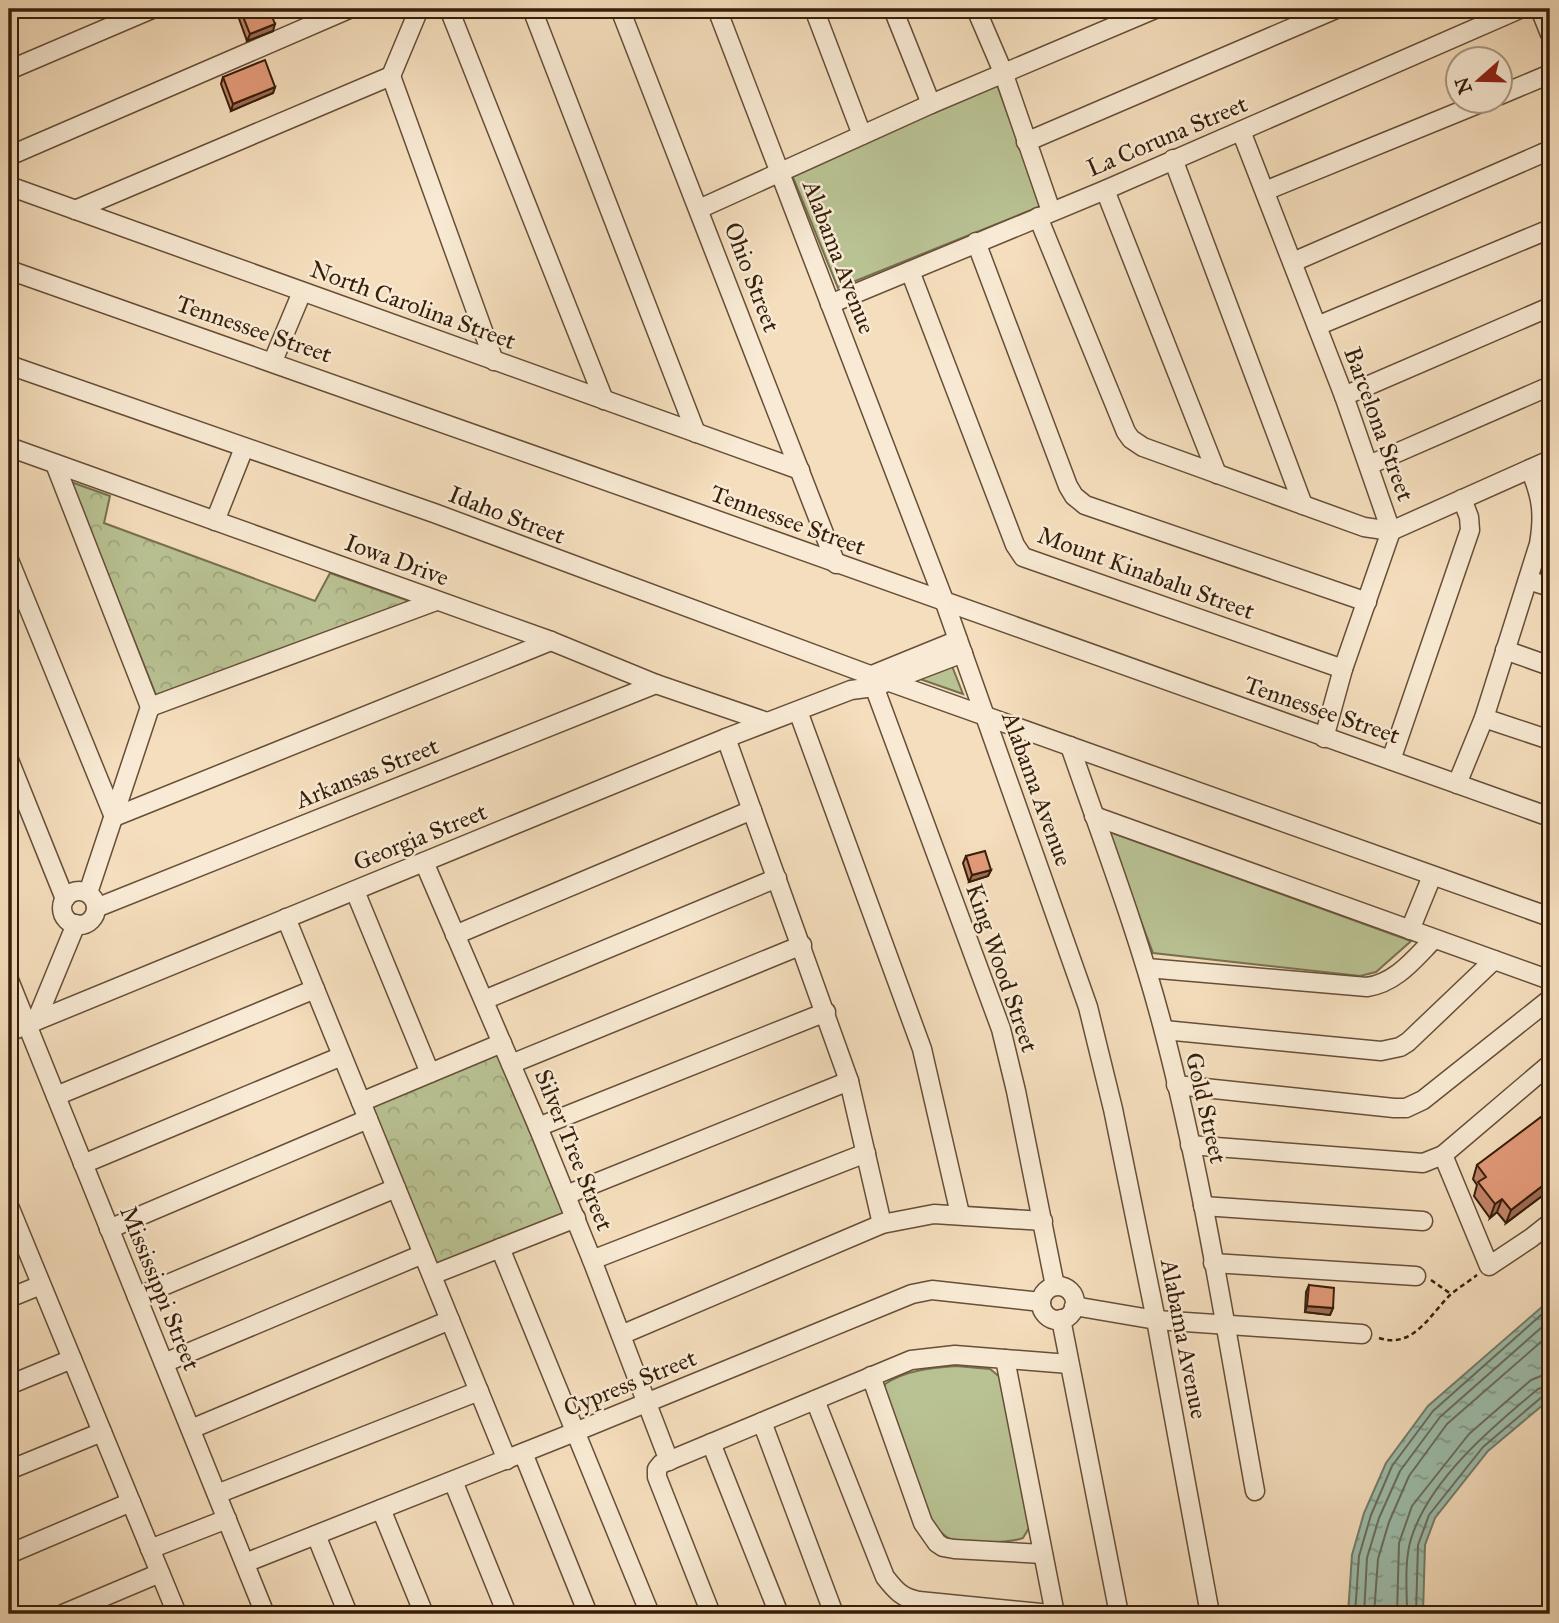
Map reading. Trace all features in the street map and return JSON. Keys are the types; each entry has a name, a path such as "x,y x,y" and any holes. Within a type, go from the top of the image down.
{"street":[{"path":"9,70 152,9"},
{"path":"9,156 349,9"},
{"path":"419,9 391,76 494,361"},
{"path":"449,9 604,400"},
{"path":"532,9 696,433"},
{"name":"Ohio Street","path":"620,9 836,564"},
{"name":"Alabama Avenue","path":"717,9 945,603 1072,957 1096,1033 1156,1320 1210,1614"},
{"path":"814,9 862,135"},
{"path":"893,9 931,104"},
{"path":"976,9 1003,72 1026,142 1045,214 1131,439 1143,447 1364,527 1391,531 1550,460"},
{"path":"699,209 1003,72 1155,9"},
{"path":"1026,142 1336,9"},
{"name":"La Coruna Street","path":"830,304 1105,190 1520,9"},
{"path":"1541,9 1550,34"},
{"path":"1514,89 1550,74"},
{"path":"75,210 391,76"},
{"path":"1265,191 1449,116"},
{"name":"Barcelona Street","path":"1241,131 1293,262 1391,531 1343,669 1324,738"},
{"path":"1293,262 1550,150"},
{"path":"1173,159 1303,505"},
{"name":"North Carolina Street","path":"9,186 800,470"},
{"path":"1105,190 1217,474"},
{"path":"1317,326 1550,229"},
{"path":"976,243 1068,486 1078,500 1367,602"},
{"name":"Tennessee Street","path":"9,270 272,361 1550,817"},
{"name":"Mount Kinabalu Street","path":"910,271 1015,545 1023,557 1343,669"},
{"path":"272,361 302,292"},
{"path":"1343,396 1550,307"},
{"name":"Idaho Street","path":"9,365 434,513 878,681 985,716 1550,917"},
{"path":"1368,465 1550,386"},
{"name":"Iowa Drive","path":"9,447 551,641 656,684 767,722"},
{"path":"215,521 244,448"},
{"path":"55,464 150,707 114,817 92,901 90,921 76,924 66,919 63,904 69,895 78,891 92,901"},
{"path":"1457,784 1484,718 1528,580 1545,541 1542,503 1530,469"},
{"path":"1391,760 1470,530 1469,517 1462,499"},
{"path":"9,561 114,817"},
{"path":"1528,580 1550,587"},
{"path":"150,707 436,601"},
{"path":"114,817 551,641"},
{"name":"Georgia Street","path":"9,1032 726,738 961,647"},
{"path":"1505,650 1550,666"},
{"name":"King Wood Street","path":"878,681 1008,1054 1055,1286"},
{"name":"Arkansas Street","path":"92,901 656,684"},
{"path":"798,710 922,1049 960,1214"},
{"path":"1484,718 1550,740"},
{"path":"726,738 849,1081 882,1224"},
{"name":"Gold Street","path":"1070,746 1147,968 1164,1030 1203,1206 1255,1491"},
{"path":"9,760 65,899"},
{"path":"455,935 752,810"},
{"path":"1094,817 1550,980"},
{"name":"Silver Tree Street","path":"424,862 512,1064 621,1335 647,1403 663,1465 657,1477 712,1614"},
{"path":"1410,930 1433,876"},
{"path":"484,1000 777,878"},
{"path":"355,891 430,1073"},
{"path":"286,918 479,1391 515,1456 588,1614"},
{"path":"31,1023 76,924"},
{"path":"1147,968 1367,987 1386,983 1398,975 1434,940"},
{"path":"512,1064 802,946"},
{"path":"1164,1030 1392,1050 1408,1042 1494,960"},
{"name":"Mississippi Street","path":"9,980 31,1023 56,1096 265,1614"},
{"path":"56,1096 315,989"},
{"path":"1176,1085 1406,1108 1423,1100 1550,999"},
{"path":"538,1127 826,1012"},
{"path":"361,1102 502,1043"},
{"path":"83,1164 342,1056"},
{"path":"1190,1145 1423,1163 1443,1155 1550,1064"},
{"path":"566,1195 849,1081"},
{"path":"110,1229 368,1119"},
{"path":"592,1260 866,1153"},
{"path":"1443,1155 1489,1266 1550,1223"},
{"path":"137,1297 396,1188"},
{"path":"1203,1206 1423,1221"},
{"path":"9,1209 177,1614"},
{"path":"621,1335 882,1224 934,1214 1043,1221"},
{"path":"432,1275 576,1219"},
{"path":"500,1248 650,1614"},
{"path":"164,1363 423,1254"},
{"path":"1213,1263 1416,1276"},
{"path":"9,1298 41,1285"},
{"path":"1055,1286 1070,1291 1074,1298 1070,1315 1061,1319 1049,1317 1041,1302 1044,1294 1055,1286"},
{"name":"Cypress Street","path":"245,1563 923,1290 1041,1302"},
{"path":"1074,1306 1156,1320 1362,1334"},
{"path":"1061,1319 1119,1614"},
{"path":"191,1429 450,1320"},
{"path":"663,1465 911,1360 956,1355 1069,1364"},
{"path":"9,1385 72,1359"},
{"path":"815,1400 885,1577 897,1593 904,1598 919,1601 1053,1614 1005,1359"},
{"path":"871,1377 923,1524 937,1543 954,1549 1043,1553"},
{"path":"217,1494 479,1391"},
{"path":"762,1422 834,1614"},
{"path":"9,1470 102,1432"},
{"path":"711,1443 779,1614"},
{"path":"453,1480 507,1614"},
{"path":"9,1554 131,1502"},
{"path":"381,1509 424,1614"},
{"path":"150,1549 227,1519"},
{"path":"316,1535 348,1614"},
{"path":"63,1614 160,1573"}],"path":[{"path":"1362,1334 1384,1340 1403,1340 1422,1326 1451,1294 1489,1266"},
{"path":"1416,1276 1440,1284 1451,1294"}],"green space":[{"path":"995,79 1041,206 838,288 792,175"},
{"path":"71,482 110,496 104,523 315,601 330,573 412,602 156,695"},
{"path":"952,666 963,694 917,678"},
{"path":"1107,831 1411,941 1376,972 1360,976 1153,953"},
{"path":"498,1054 566,1213 436,1268 370,1107"},
{"path":"956,1366 990,1369 1000,1377 1029,1528 1023,1538 998,1542 956,1541 944,1535 930,1519 884,1394 885,1384 910,1373"}],"water":[{"path":"1550,1296 1550,1399 1488,1451 1435,1518 1425,1545 1423,1614 1348,1614 1352,1555 1364,1513 1386,1463 1428,1406 1543,1306"}],"building":[{"path":"240,9 269,9 275,24 250,34"},
{"path":"265,60 275,87 233,104 223,77"},
{"path":"985,851 991,870 972,875 966,856"},
{"path":"1541,1117 1550,1129 1550,1180 1511,1210 1502,1199 1495,1204 1478,1182 1486,1177 1477,1165"},
{"path":"1309,1285 1334,1288 1333,1308 1307,1306"}]}
